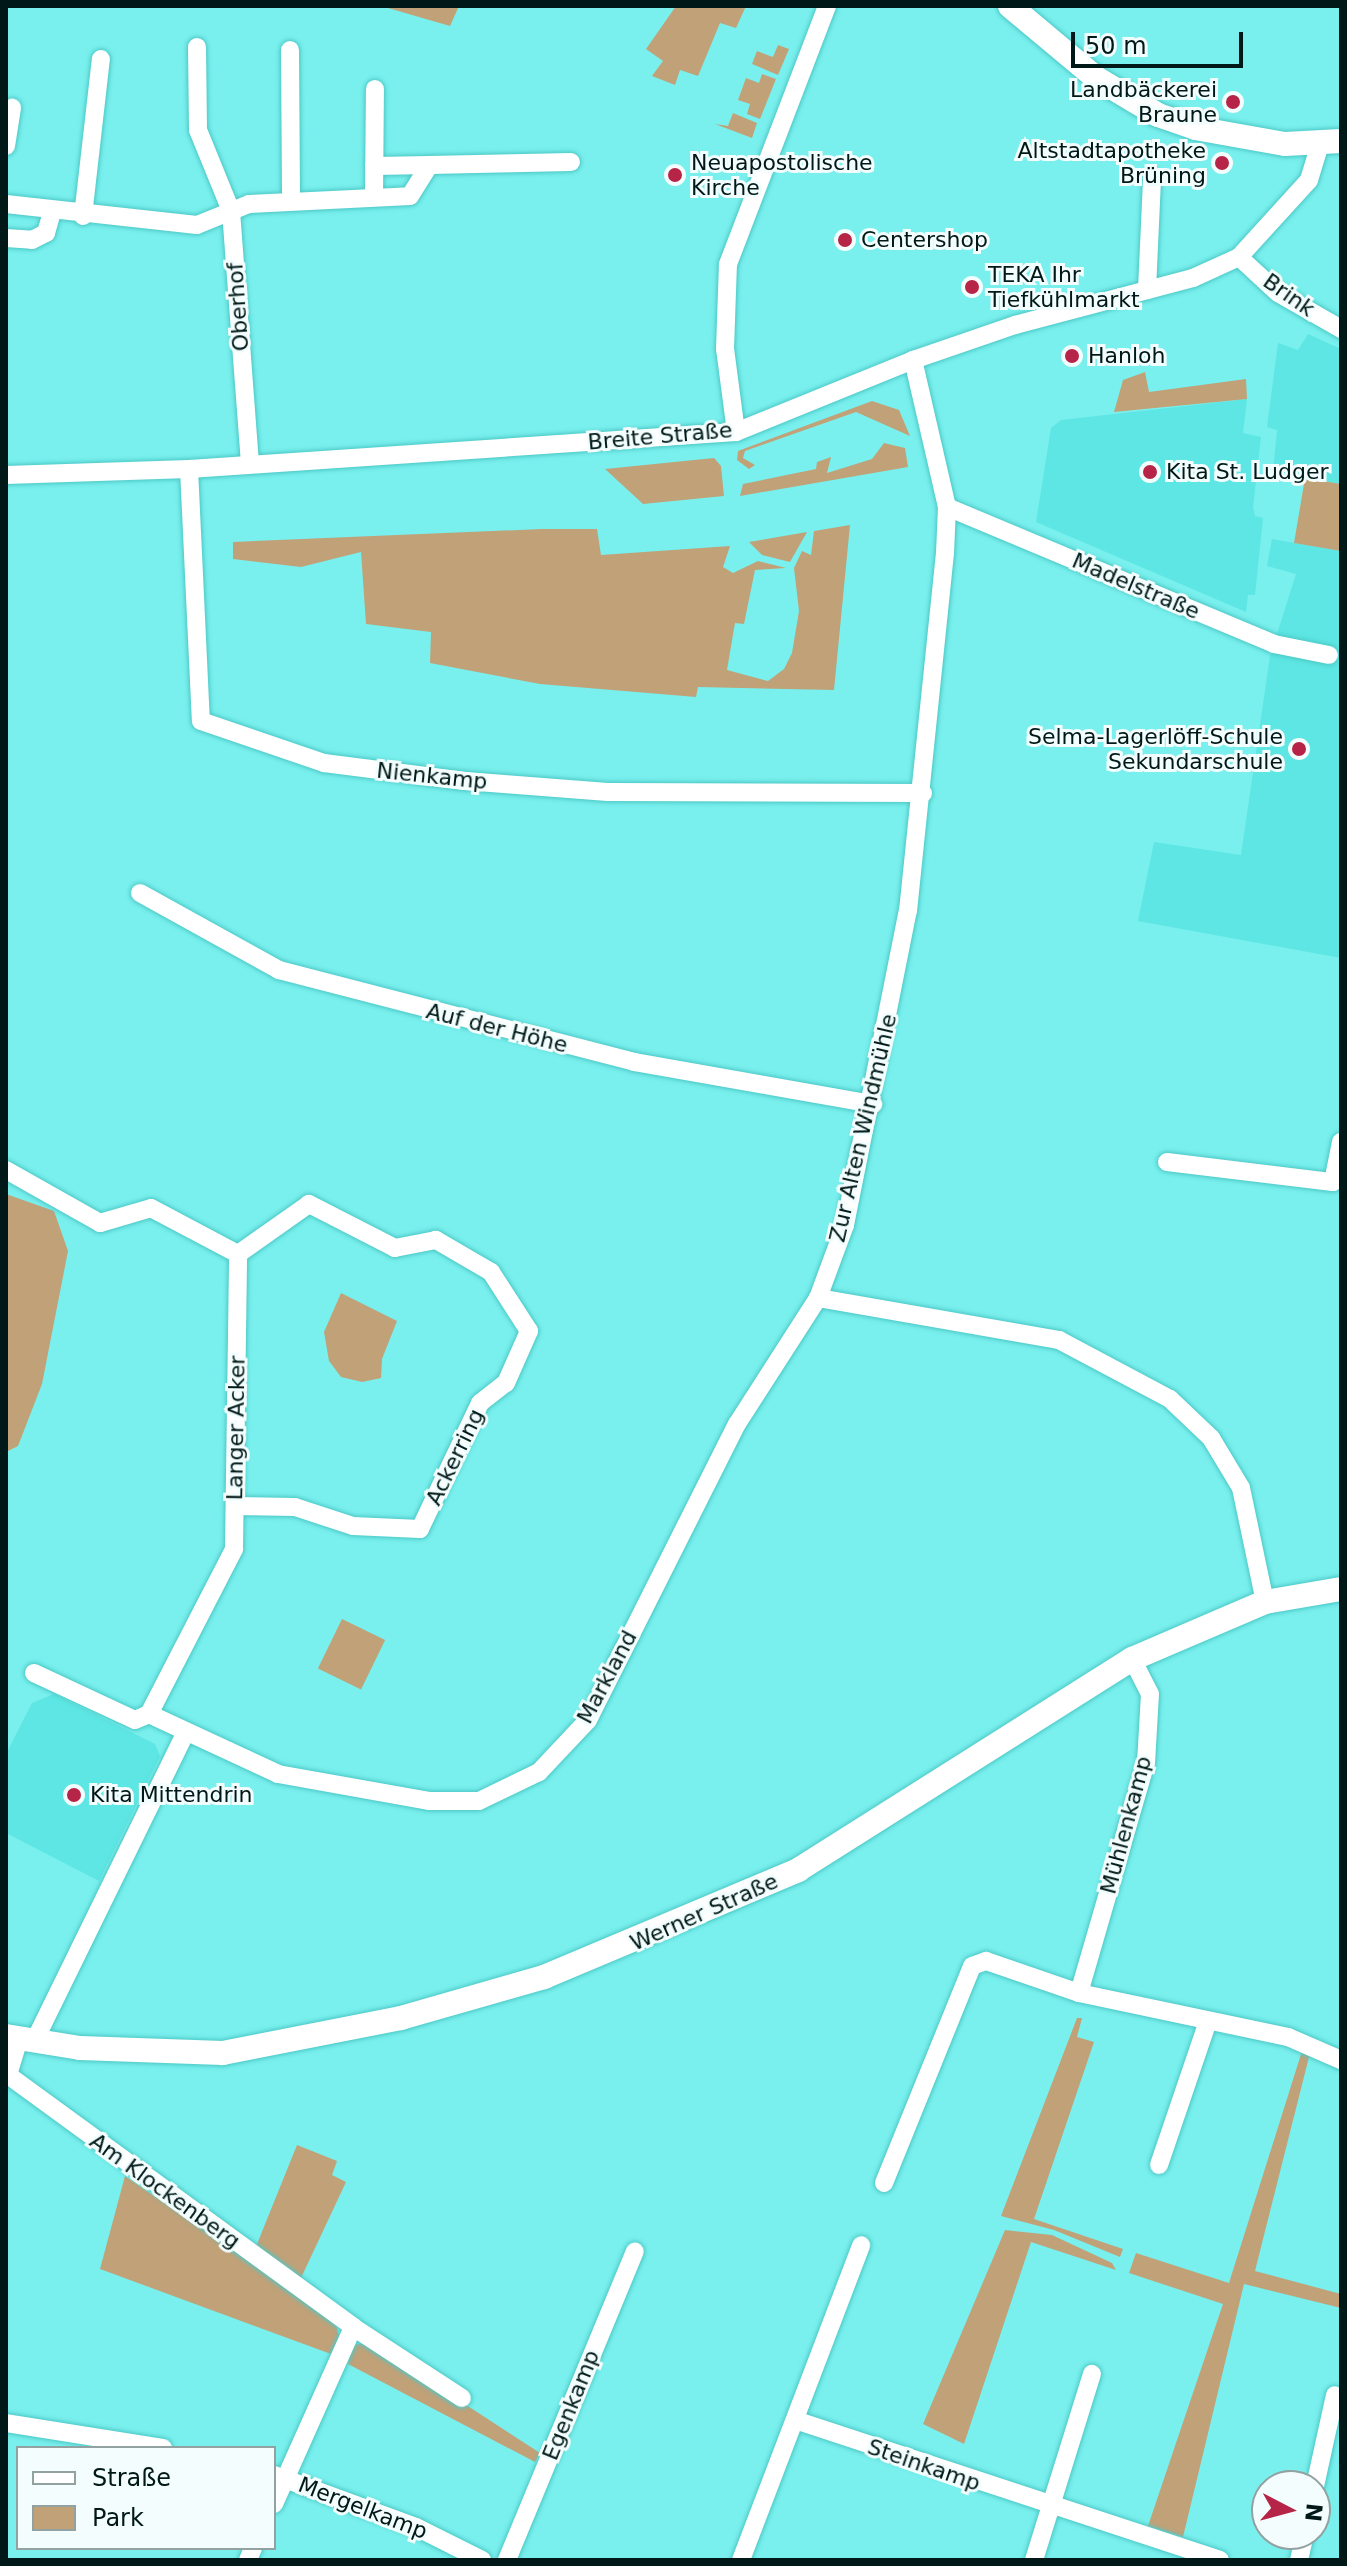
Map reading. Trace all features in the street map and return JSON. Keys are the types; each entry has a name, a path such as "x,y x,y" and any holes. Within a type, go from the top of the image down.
{"street":[{"path":"736,432 725,349 728,264 827,6"},
{"path":"1010,6 1104,84 1158,115 1233,136 1330,143"},
{"name":"Oberhof","path":"197,47 198,130 231,211 250,463"},
{"path":"290,50 291,201"},
{"path":"83,216 101,59"},
{"path":"374,197 375,89"},
{"path":"6,146 12,107"},
{"name":"Breite Straße","path":"6,475 189,469 736,432 913,360 1015,325 1193,278 1239,257 1309,180 1330,143"},
{"path":"374,166 571,162"},
{"path":"6,204 83,216 197,225 249,204 410,196 429,165"},
{"path":"1147,290 1152,178"},
{"path":"6,238 32,240 46,233 52,212"},
{"path":"197,225 234,251"},
{"name":"Brink","path":"1239,257 1278,293 1341,329"},
{"name":"Zur Alten Windmühle","path":"818,1298 845,1225 873,1104 908,911 923,793 947,507 913,360"},
{"name":"Nienkamp","path":"189,469 201,721 324,763 465,781 608,792 923,793"},
{"name":"Madelstraße","path":"947,507 1274,644 1329,655"},
{"name":"Auf der Höhe","path":"140,893 279,970 634,1062 873,1104"},
{"path":"1167,1162 1333,1182 1341,1142"},
{"path":"6,1170 100,1223 151,1208 238,1254"},
{"name":"Ackerring","path":"235,1506 295,1507 353,1526 420,1529 480,1403 506,1383 529,1331 491,1272 436,1240 395,1248 309,1204 238,1254"},
{"name":"Langer Acker","path":"149,1714 234,1549 238,1254"},
{"path":"818,1298 1059,1340 1170,1399 1211,1438 1241,1488 1265,1602"},
{"name":"Markland","path":"149,1714 304,1781 429,1801 479,1801 539,1772 588,1720 737,1424 818,1298"},
{"name":"Werner Straße","path":"19,2039 158,2054 223,2053 401,2018 544,1977 723,1906 811,1863 1132,1659 1265,1602 1341,1589"},
{"name":"Mühlenkamp","path":"1079,1993 1148,1751 1150,1694 1132,1659"},
{"path":"34,1673 135,1720 149,1714"},
{"path":"19,2039 186,1732"},
{"path":"884,2183 972,1966 986,1961 1079,1993 1288,2037 1327,2050 1341,2060"},
{"path":"1159,2165 1208,2021"},
{"name":"Am Klockenberg","path":"19,2039 7,2075 353,2327 462,2398"},
{"path":"741,2560 798,2421 861,2245"},
{"name":"Egenkamp","path":"507,2560 635,2251"},
{"path":"280,2477 353,2327"},
{"path":"1034,2560 1092,2374"},
{"path":"1319,2470 1335,2395"},
{"name":"Steinkamp","path":"798,2421 1050,2508 1220,2560"},
{"path":"6,2423 150,2446"},
{"name":"Mergelkamp","path":"280,2477 416,2527 482,2560"}],"shaded area":[{"path":"1308,334 1341,349 1341,484 1273,472 1277,430 1267,427 1278,343 1298,350"},
{"name":"Kita St. Ludger","path":"1247,399 1243,433 1261,437 1253,507 1255,516 1263,518 1255,595 1248,595 1246,612 1036,522 1051,428 1061,420"},
{"name":"Selma-Lagerlöff-Schule Sekundarschule","path":"1272,539 1341,551 1341,958 1138,921 1154,842 1241,855 1270,656 1296,574 1267,566"},
{"name":"Kita Mittendrin","path":"54,1694 155,1744 160,1756 99,1881 6,1833 6,1754 32,1703"}],"green space":[{"path":"381,6 459,6 450,26"},
{"path":"676,6 746,6 736,28 720,23 698,76 680,70 675,85 652,76 663,61 646,49"},
{"path":"778,45 789,49 778,75 752,64 757,51 773,57"},
{"path":"762,74 776,79 760,119 747,114 750,104 738,100 746,78 759,83"},
{"path":"733,113 757,123 752,138 715,124 728,126"},
{"path":"1145,372 1149,392 1246,379 1247,399 1114,412 1123,380"},
{"path":"872,401 899,410 910,436 856,412 745,451 743,458 755,465 749,469 737,460 738,451"},
{"path":"884,443 905,448 908,467 740,496 743,484 816,469 817,462 831,457 827,473 872,459"},
{"path":"714,458 721,466 724,496 643,504 605,469"},
{"path":"1305,478 1341,484 1341,551 1294,543"},
{"path":"850,525 834,690 698,687 696,697 540,684 430,663 431,632 366,624 361,552 301,567 233,559 233,542 542,529 597,529 601,555 730,546 723,567 733,573 758,561 786,568 755,570 744,624 735,623 727,670 768,681 784,669 792,653 799,611 794,568 802,551 811,555 814,531"},
{"path":"807,532 790,562 762,555 749,542"},
{"path":"6,1194 54,1211 68,1251 42,1384 18,1446 6,1452"},
{"path":"341,1293 397,1321 382,1359 381,1378 362,1382 341,1377 329,1361 324,1332"},
{"path":"342,1619 385,1640 361,1689 318,1668"},
{"path":"1077,2018 1082,2018 1077,2037 1094,2042 1034,2219 1123,2249 1120,2257 1054,2230 1001,2216"},
{"path":"1302,2051 1310,2053 1255,2271 1341,2294 1341,2308 1244,2284 1183,2537 1148,2526 1223,2304 1129,2273 1136,2253 1229,2283"},
{"path":"297,2145 337,2161 332,2175 346,2182 301,2278 255,2249"},
{"path":"125,2176 335,2320 339,2336 331,2354 100,2269"},
{"path":"1005,2230 1052,2235 1112,2263 1116,2270 1031,2242 964,2444 923,2424"},
{"path":"371,2343 540,2453 535,2462 348,2364 351,2345"}],"place":[{"name":"Landbäckerei Braune","path":"1233,102"},
{"name":"Altstadtapotheke Brüning","path":"1222,163"},
{"name":"Neuapostolische Kirche","path":"675,175"},
{"name":"Centershop","path":"845,240"},
{"name":"TEKA Ihr Tiefkühlmarkt","path":"972,287"},
{"name":"Hanloh","path":"1072,356"},
{"name":"Kita St. Ludger","path":"1150,472"},
{"name":"Selma-Lagerlöff-Schule Sekundarschule","path":"1299,749"},
{"name":"Kita Mittendrin","path":"74,1795"}]}
